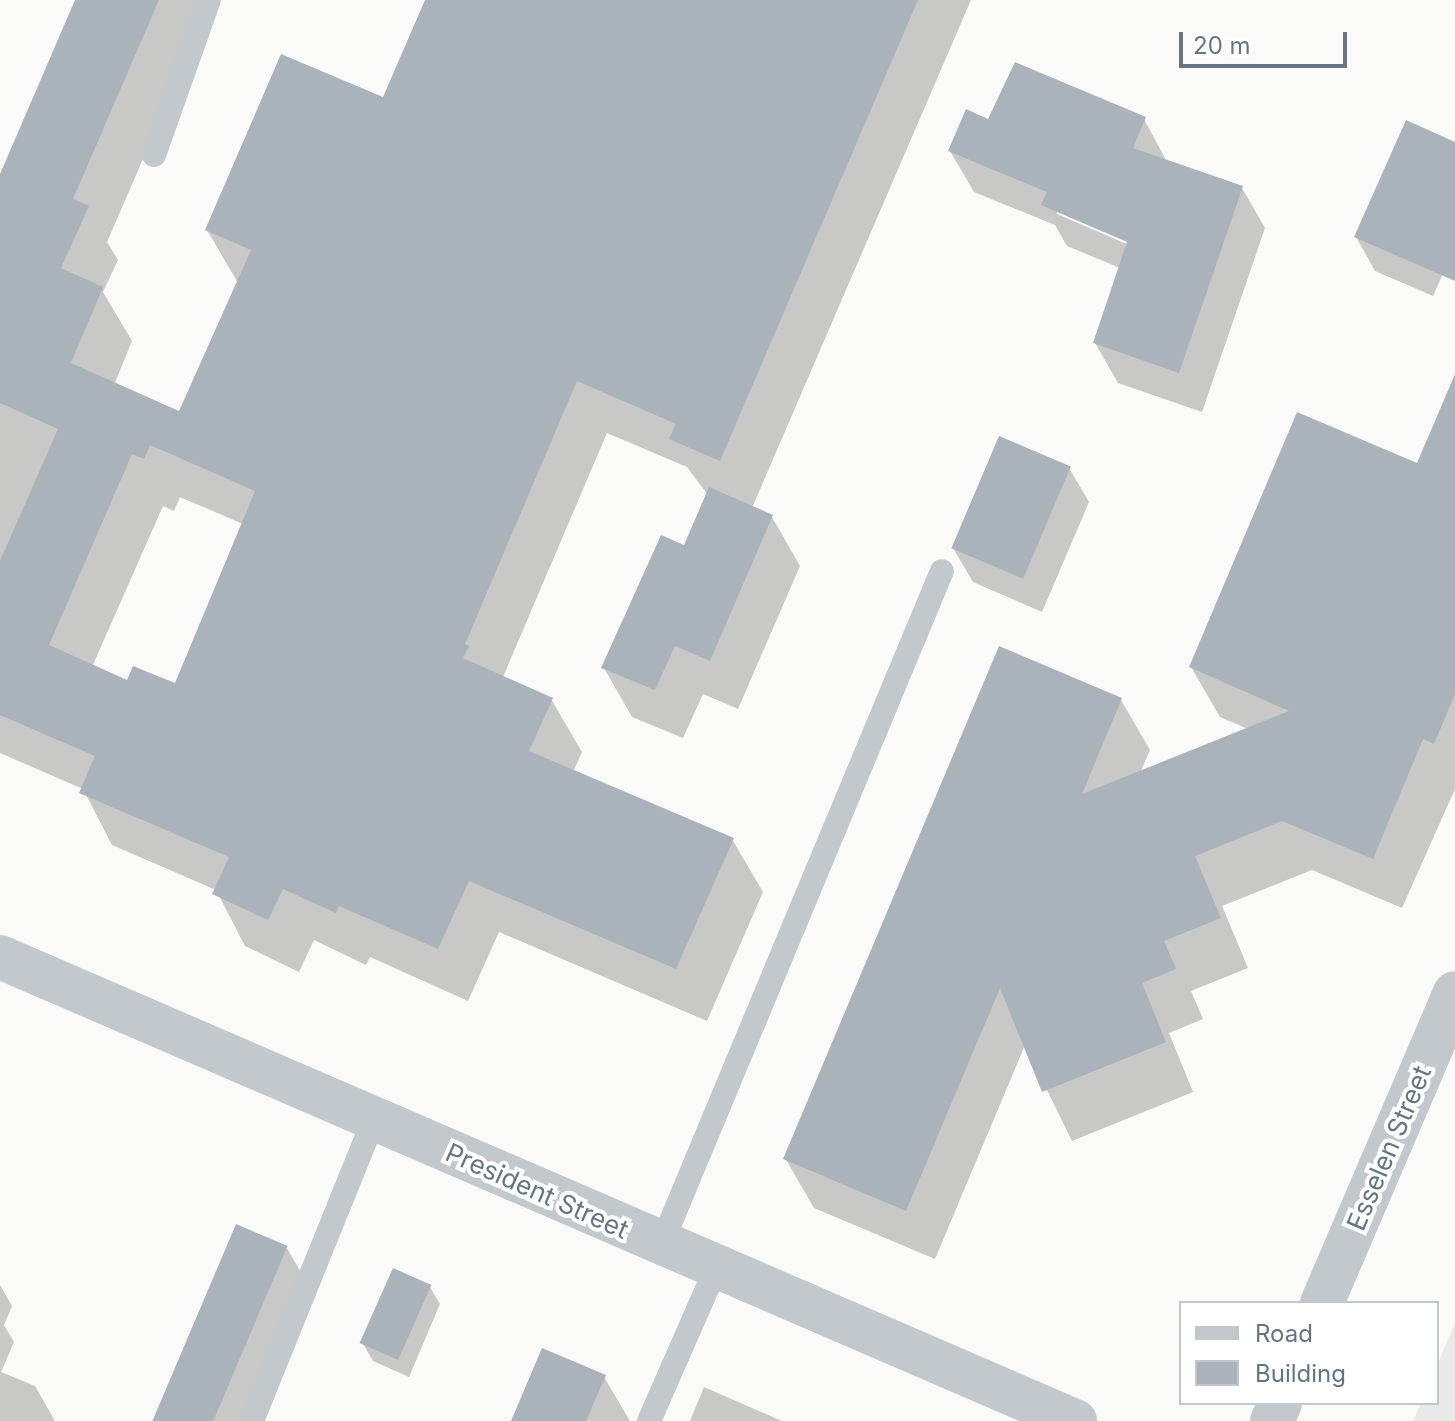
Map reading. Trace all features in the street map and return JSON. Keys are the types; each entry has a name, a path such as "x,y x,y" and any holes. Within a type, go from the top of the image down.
{"street":[{"name":"President Street","path":"0,957 661,1245 717,1266 1075,1421"},
{"name":"Esselen Street","path":"1323,1301 1455,993"}],"lane":[{"path":"154,155 209,0"},
{"path":"661,1245 942,571"},
{"path":"252,1421 374,1119"},
{"path":"649,1421 717,1266"}],"shaded area":[{"path":"1455,1323 1455,1421 1413,1421 1420,1405 1439,1405 1439,1360"}],"building":[{"path":"75,0 159,0 73,199 89,206 61,268 103,287 71,363 179,411 251,250 205,230 281,54 383,97 425,0 918,0 720,461 669,439 676,424 577,381 465,644 469,646 463,658 553,698 529,751 734,838 676,969 469,881 438,949 339,906 336,913 283,889 268,920 212,894 229,857 79,793 95,756 0,715 0,561 58,429 0,403 0,174","holes":["150,445 255,491 175,683 133,666 127,680 49,645 132,454 144,459"]},
{"path":"1015,62 1146,117 1133,148 1243,186 1179,373 1093,343 1127,242 1041,205 1047,192 948,151 966,109 988,119"},
{"path":"1406,120 1455,142 1455,281 1354,237"},
{"path":"1455,374 1455,694 1434,744 1423,739 1373,859 1282,821 1195,856 1221,918 1164,941 1176,969 1142,983 1166,1042 1042,1092 1000,988 906,1211 783,1159 999,646 1122,698 1082,794 1289,711 1189,667 1297,412 1417,463"},
{"path":"999,436 1071,466 1023,579 951,548"},
{"path":"709,487 773,515 710,661 675,646 655,690 601,668 661,535 684,545"},
{"path":"236,1224 288,1246 213,1421 152,1421"},
{"path":"393,1268 431,1285 398,1360 360,1343"},
{"path":"542,1348 606,1375 586,1421 511,1421"}]}
